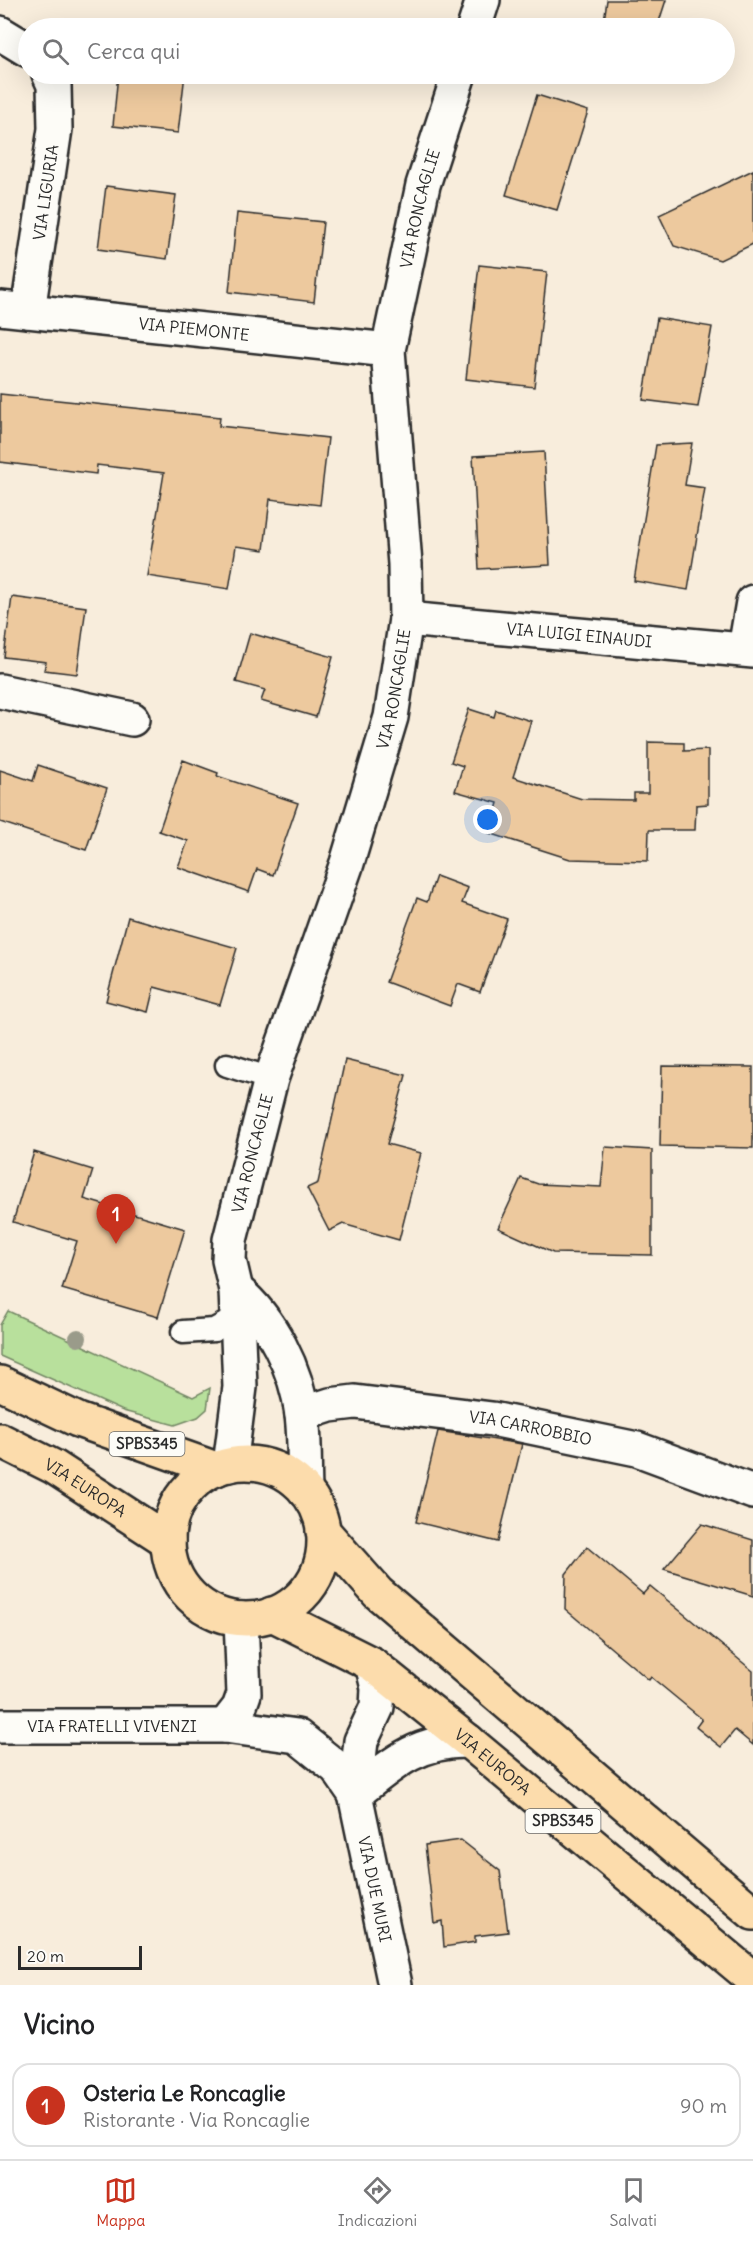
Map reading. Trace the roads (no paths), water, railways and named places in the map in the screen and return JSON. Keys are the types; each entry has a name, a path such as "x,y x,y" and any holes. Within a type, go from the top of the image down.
{"main road":[{"name":"SPBS345","path":"0,1383 78,1420 223,1467 257,1464 283,1472 304,1490 314,1502 323,1531 323,1551 317,1572 306,1590 291,1605 256,1617"},
{"name":"VIA EUROPA","path":"0,1440 54,1467 168,1541"},
{"name":"VIA EUROPA","path":"223,1467 200,1478 176,1506 170,1523 168,1541 170,1561 177,1579 189,1594 203,1607 221,1615 256,1617 372,1665 468,1741 753,1979"},
{"name":"SPBS345","path":"323,1531 378,1593 753,1913"}],"street":[{"path":"477,18 483,0"},
{"path":"0,33 18,44"},
{"name":"VIA LIGURIA","path":"14,310 55,129 54,84"},
{"name":"VIA RONCAGLIE","path":"223,1467 240,1387 236,1304 229,1260 230,1240 272,1079 347,863 391,717 406,619 405,564 387,350 423,185 456,84"},
{"name":"VIA PIEMONTE","path":"14,310 387,350"},
{"path":"749,650 753,602"},
{"name":"VIA LUIGI EINAUDI","path":"406,619 749,650"},
{"path":"0,691 132,719"},
{"path":"236,1304 253,1304 270,1326 289,1368 302,1414 304,1490"},
{"name":"VIA CARROBBIO","path":"302,1414 330,1405 355,1402 492,1419 637,1449 753,1492"},
{"path":"225,1726 239,1708 244,1694 256,1617"},
{"name":"VIA DUE MURI","path":"372,1665 378,1688 377,1707 361,1741 356,1794 395,1985"},
{"path":"244,1694 266,1714 292,1728 297,1736 337,1768 356,1794 393,1762 422,1747 446,1740 468,1741"},
{"name":"VIA FRATELLI VIVENZI","path":"0,1726 225,1726 297,1736"}],"lane":[{"path":"227,1065 272,1079"},
{"path":"183,1332 214,1330 236,1304"}],"place":[{"name":"Osteria Le Roncaglie","path":"116,1244"}]}
